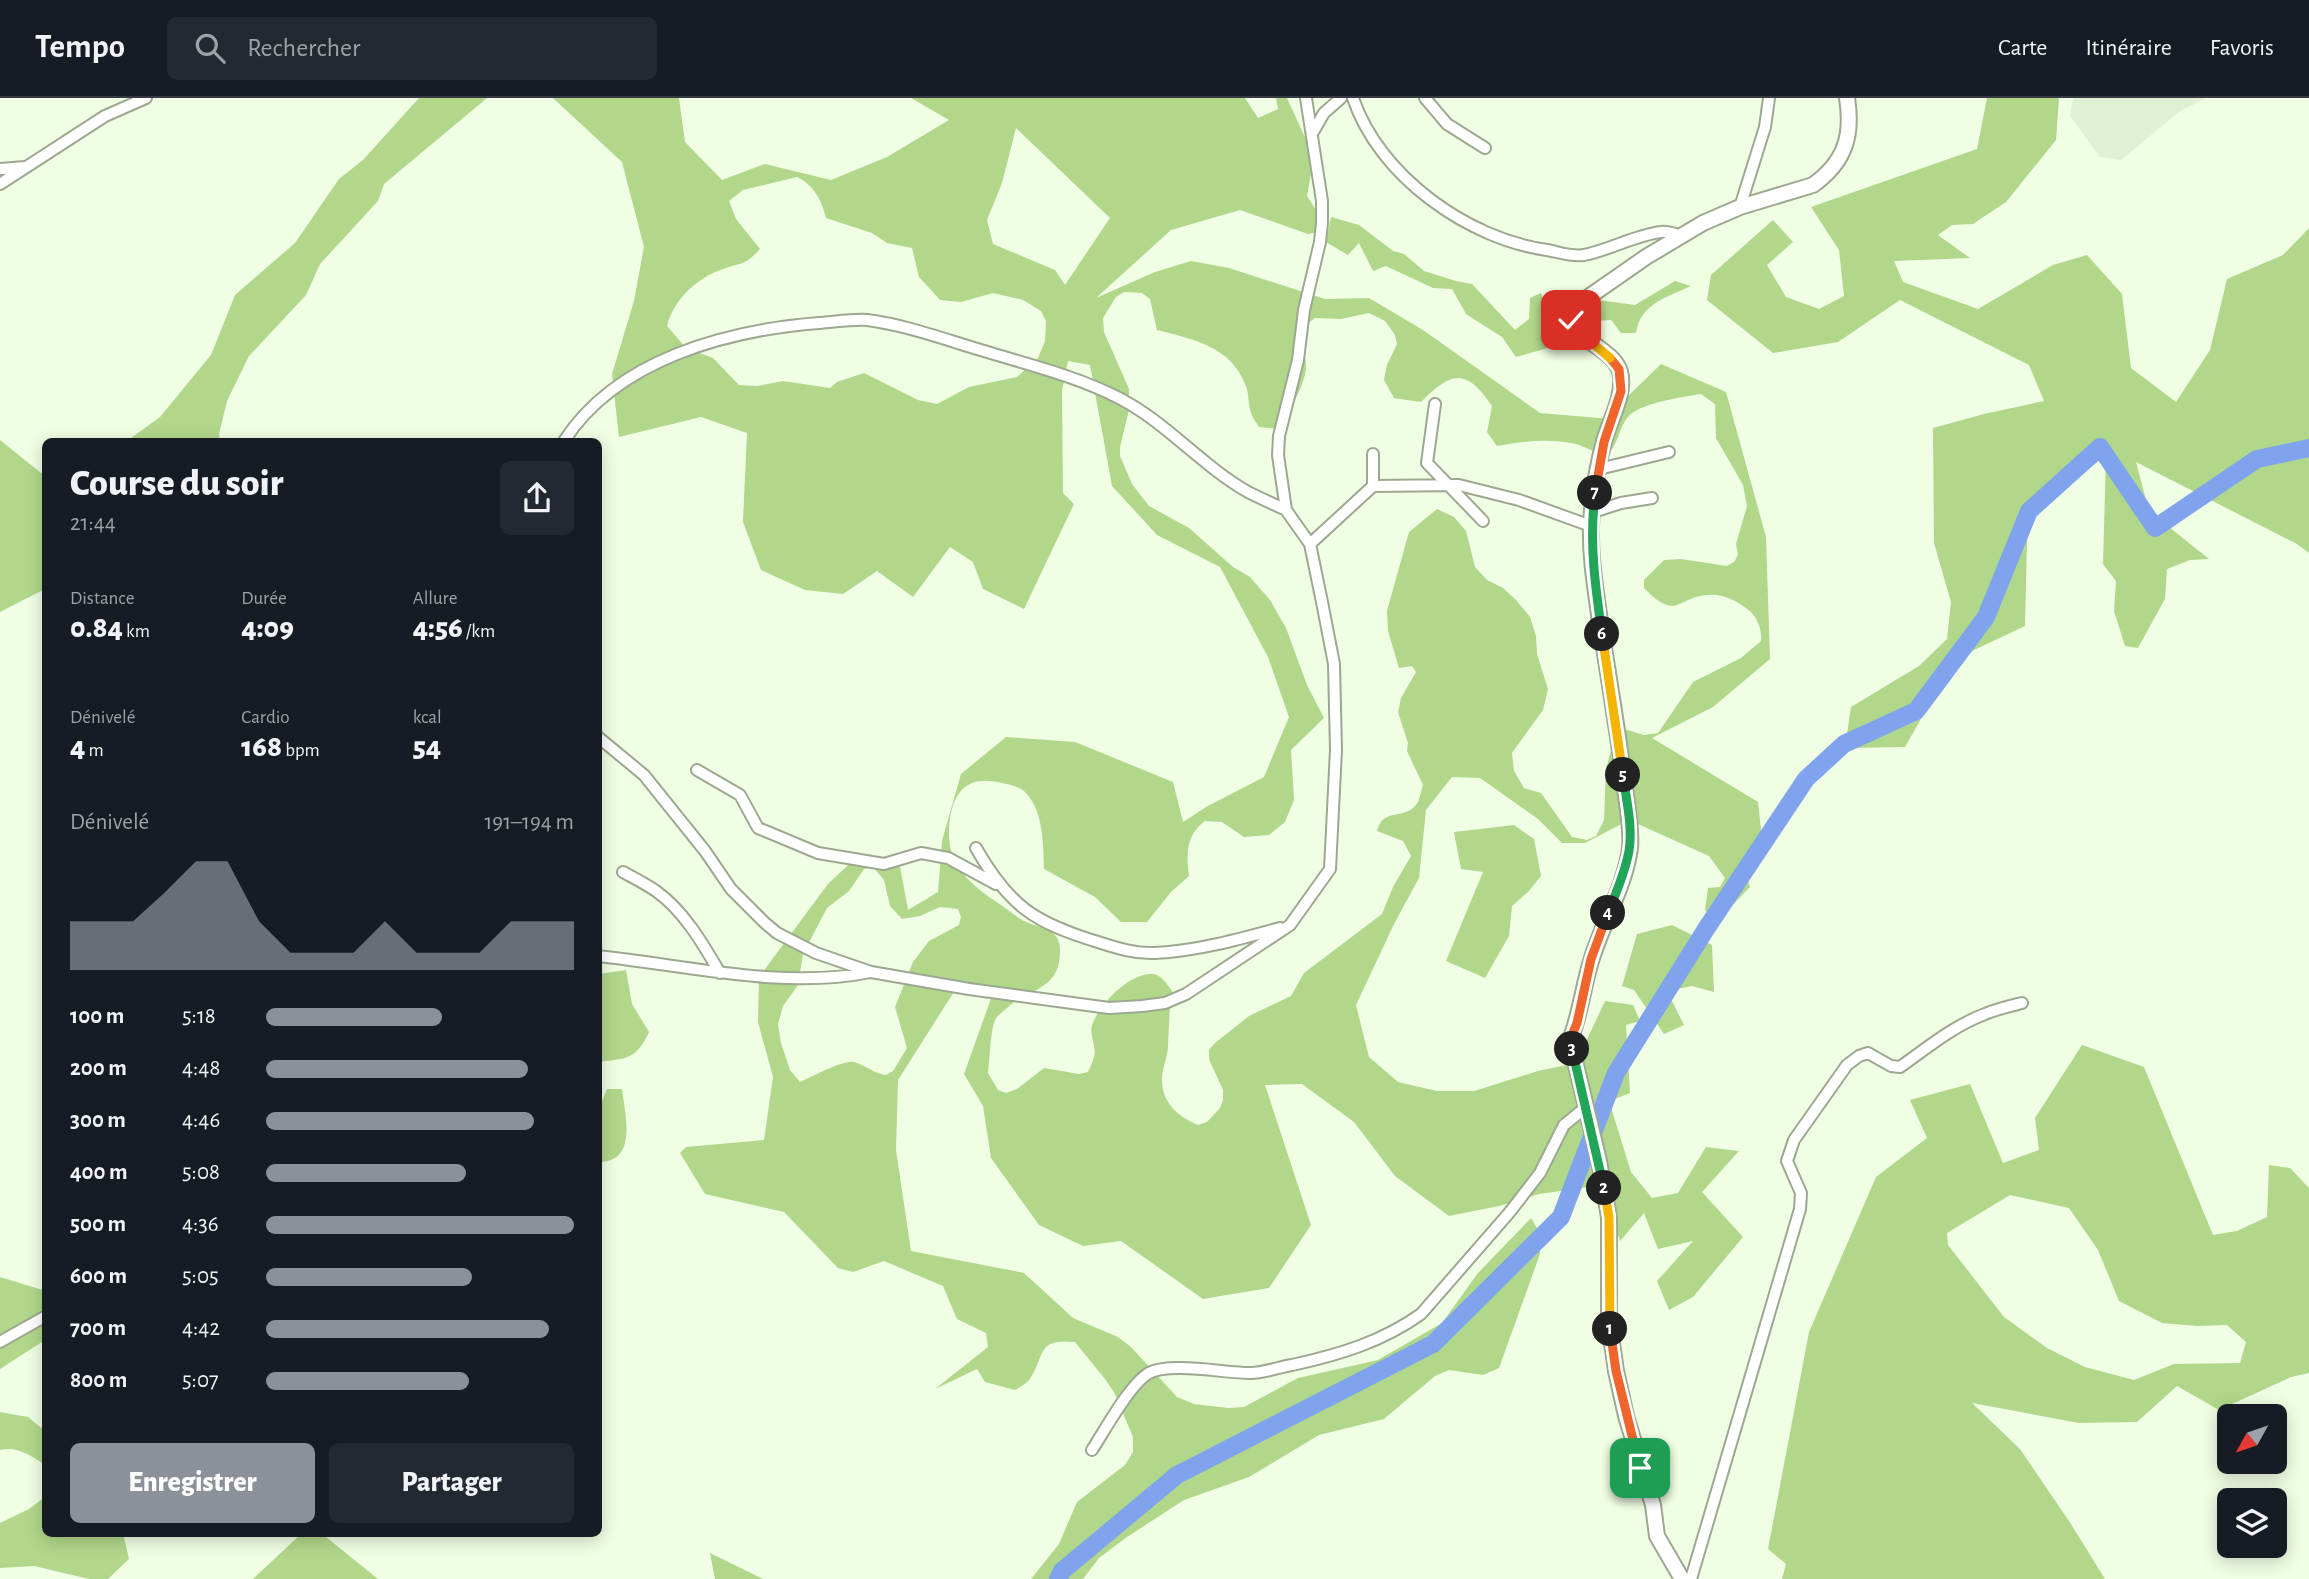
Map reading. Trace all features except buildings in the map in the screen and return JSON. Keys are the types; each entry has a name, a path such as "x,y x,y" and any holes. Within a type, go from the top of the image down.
{"street":[{"path":"0,184 105,116 146,98"},
{"path":"602,740 645,775 731,888 765,923 777,933 816,953 871,972 969,989 1109,1008 1142,1006 1165,1003 1186,994 1290,925 1330,869 1336,750 1334,664 1310,544 1286,510 1278,455 1279,436 1298,360 1304,310 1322,223 1313,132 1306,98"},
{"path":"1313,132 1324,113 1341,98"},
{"path":"1353,98 1363,123 1392,163 1413,185 1475,229 1531,249 1582,255 1663,231 1682,236"},
{"path":"1425,98 1447,124 1485,148"},
{"path":"1740,207 1765,127 1769,98"},
{"path":"1682,1579 1657,1536 1653,1505 1626,1416 1616,1371 1609,1322 1609,1217 1599,1161 1570,1040 1577,1023 1591,959 1624,873 1630,849 1630,828 1618,731 1593,574 1592,519 1599,469 1604,442 1621,391 1621,375 1616,363 1577,330 1571,320 1571,313 1590,296 1703,223 1740,207 1813,185 1834,167 1849,137 1847,98"},
{"path":"0,169 27,167"},
{"path":"566,438 588,411 608,394 670,355 745,333 790,325 865,320 932,335 1093,385 1123,400 1247,491 1286,510"},
{"path":"1435,404 1427,464 1483,521"},
{"path":"1599,469 1669,452"},
{"path":"1373,454 1373,486"},
{"path":"1310,544 1373,486 1445,484 1592,519 1621,503 1652,498"},
{"path":"697,769 740,795 758,828 818,853 884,864 921,853 948,858 1002,887"},
{"path":"976,848 1002,887 1031,916 1064,932 1125,950 1143,953 1201,947 1290,925"},
{"path":"622,872 656,891 686,920 720,973"},
{"path":"602,957 759,977 843,977 871,972"},
{"path":"1691,1579 1800,1209 1801,1193 1787,1161 1794,1140 1847,1066 1859,1056 1868,1053 1891,1066 1900,1067 1968,1021 2022,1003"},
{"path":"1092,1450 1137,1383 1150,1373 1165,1368 1258,1372 1328,1357 1361,1346 1408,1324 1421,1314 1510,1213 1540,1172 1564,1125 1586,1108"},
{"path":"0,1342 42,1318"}],"shaded area":[{"path":"2073,98 2206,98 2179,112 2121,160 2100,157 2070,116"}],"green space":[{"path":"419,98 487,98 384,184 378,201 320,264 306,295 249,356 227,401 220,438 131,438 160,417 211,355 235,295 295,243 339,179 363,160"},
{"path":"553,98 679,98 685,142 722,180 765,164 831,180 887,157 949,120 911,98 1245,98 1258,118 1278,109 1276,98 1287,98 1314,157 1307,196 1316,210 1318,232 1308,234 1240,210 1171,230 1096,298 1155,272 1191,261 1229,268 1325,299 1369,298 1423,330 1540,413 1611,419 1623,401 1661,364 1726,392 1766,537 1770,659 1713,707 1652,738 1758,802 1762,839 1742,861 1750,887 1715,923 1705,910 1708,888 1720,887 1725,878 1709,856 1629,820 1585,843 1562,843 1538,819 1480,778 1452,777 1426,810 1419,878 1356,1005 1369,1057 1398,1082 1437,1091 1474,1091 1538,1071 1576,1063 1605,1001 1633,1005 1640,1021 1626,1025 1630,1093 1609,1101 1631,1172 1652,1198 1678,1193 1706,1147 1739,1151 1702,1192 1743,1237 1693,1297 1669,1310 1657,1281 1693,1241 1658,1249 1644,1213 1620,1241 1602,1185 1539,1194 1499,1206 1449,1216 1395,1176 1354,1122 1302,1084 1265,1085 1311,1225 1269,1288 1203,1299 1121,1241 1083,1246 1039,1225 991,1158 983,1106 964,1074 993,993 957,987 898,1080 896,1150 911,1251 1024,1273 1073,1318 1118,1337 1131,1347 1177,1397 1194,1404 1244,1407 1298,1378 1378,1360 1442,1323 1478,1273 1531,1218 1541,1235 1540,1254 1499,1368 1483,1375 1449,1370 1435,1376 1384,1419 1319,1435 1249,1477 1184,1500 1099,1558 1083,1579 1031,1579 1059,1544 1077,1502 1125,1465 1133,1452 1133,1437 1114,1392 1075,1342 1053,1343 1047,1346 1029,1380 1015,1390 985,1382 977,1369 935,1389 988,1347 986,1333 957,1319 943,1286 884,1261 853,1272 838,1268 784,1212 705,1194 680,1153 686,1147 764,1140 773,1077 758,1022 759,977 828,884 859,855 899,861 908,910 938,892 942,841 961,774 1006,737 1075,742 1173,782 1183,822 1264,777 1289,717 1268,657 1220,567 1157,535 1112,486 1090,365 1068,361 1062,391 1063,493 1074,504 1024,609 983,589 973,562 950,547 913,597 877,571 843,594 805,590 761,570 743,522 747,433 701,417 619,437 612,374 634,301 644,247 622,162","holes":["1016,128 1110,218 1065,285 1055,270 993,244 987,220 1002,183","797,177 808,184 816,194 826,218 872,233 887,243 912,248 919,277 940,300 961,302 993,293 1023,300 1041,311 1046,321 1045,341 1038,358 1017,377 969,387 937,404 918,400 864,373 837,382 830,388 783,381 757,386 739,385 713,358 686,348 667,326 675,307 696,284 714,273 747,261 760,249 736,219 729,201 743,190","1124,292 1142,293 1150,299 1157,330 1209,346 1231,361 1246,386 1251,413 1259,427 1280,429 1299,390 1306,367 1302,328 1315,318 1341,319 1369,313 1385,321 1395,335 1397,344 1387,365 1384,380 1394,398 1421,402 1450,380 1466,380 1474,385 1492,406 1487,432 1497,446 1552,441 1609,453 1624,422 1633,413 1661,402 1701,394 1715,404 1716,438 1743,485 1747,506 1736,544 1738,554 1735,561 1727,566 1681,559 1664,560 1644,580 1644,588 1660,602 1672,606 1701,596 1723,596 1750,611 1761,633 1761,641 1741,658 1693,682 1658,733 1644,735 1620,728 1616,731 1606,769 1604,820 1596,836 1587,840 1572,837 1541,793 1524,788 1514,771 1512,753 1543,710 1548,689 1537,654 1536,636 1530,617 1503,588 1487,580 1475,567 1466,531 1454,517 1437,509 1409,532 1387,611 1388,631 1399,668 1412,666 1416,672 1401,698 1398,712 1408,743 1407,751 1423,785 1418,802 1413,808 1384,819 1377,831 1403,841 1411,856 1393,887 1382,914 1304,973 1291,996 1249,1016 1209,1050 1209,1059 1223,1090 1223,1100 1220,1108 1207,1122 1198,1125 1177,1112 1164,1094 1162,1077 1168,1049 1172,991 1164,980 1155,974 1143,975 1125,984 1101,1008 1092,1025 1095,1053 1088,1072 1079,1074 1044,1068 1017,1089 1006,1093 998,1090 988,1073 995,1020 1015,1002 1049,982 1058,965 1059,944 1053,933 1021,919 970,881 956,863 949,841 953,805 963,789 979,781 1018,787 1032,801 1039,819 1044,869 1095,897 1121,922 1147,922 1171,892 1189,876 1191,839 1205,821 1222,822 1244,837 1269,835 1285,822 1294,800 1291,750 1324,718 1307,685 1286,628 1270,600 1250,577 1233,567 1189,528 1149,506 1132,484 1120,456 1129,410 1129,389 1104,332 1103,318 1116,297","873,867 884,880 890,906 902,919 920,916 940,907 958,909 961,917 959,925 929,941 913,962 895,1007 907,1048 893,1071 886,1075 849,1062 800,1082 790,1070 781,1043 778,1024 783,1006 798,985 803,954 827,908 849,891 864,869"]},
{"path":"1987,98 2059,98 2056,140 2006,202 1973,224 1952,225 1938,235 1970,258 1894,261 1903,282 1978,309 2053,265 2087,255 2122,294 2131,368 2176,402 2210,350 2227,279 2283,255 2309,228 2309,553 2297,544 2136,462 2149,511 2209,559 2190,560 2167,569 2165,599 2138,648 2125,646 2114,611 2116,581 2103,564 2106,456 2071,481 2028,500 2025,626 1955,659 1905,747 1845,748 1851,707 1919,666 1947,639 1951,602 1934,543 1933,428 2044,401 2029,365 1900,300 1838,342 1773,353 1707,300 1711,275 1773,220 1793,242 1767,265 1786,297 1819,309 1844,296 1839,250 1811,207 1977,149"},
{"path":"1331,217 1359,225 1393,251 1404,254 1424,271 1472,284 1515,330 1529,319 1530,298 1541,293 1562,344 1516,357 1502,337 1466,314 1452,289 1433,288 1386,266 1373,271 1359,243 1348,255 1326,242"},
{"path":"1675,281 1691,286 1649,308 1636,333 1621,333 1611,320 1578,322 1574,312 1591,299 1635,305"},
{"path":"0,440 42,474 42,591 0,612"},
{"path":"1514,825 1534,839 1541,876 1512,906 1509,936 1485,978 1446,961 1483,872 1461,869 1454,832"},
{"path":"1672,925 1712,945 1714,992 1692,986 1667,991 1684,1025 1664,1034 1634,990 1622,986 1637,934"},
{"path":"626,970 632,1004 649,1032 635,1053 617,1060 602,1062 602,974"},
{"path":"2082,1045 2144,1067 2213,1235 2237,1231 2267,1217 2269,1165 2290,1168 2309,1188 2309,1373 2291,1377 2232,1404 2217,1404 2217,1409 2177,1386 2137,1422 2079,1423 1972,1403 2020,1449 2105,1579 1782,1579 1786,1564 1768,1549 1809,1332 1876,1177 1927,1138 1910,1100 1970,1084 2003,1163 2039,1150 2035,1118","holes":["2010,1195 2069,1208 2098,1250 2119,1301 2162,1323 2227,1325 2246,1342 2240,1363 2174,1364 2134,1380 2085,1367 2047,1348 2004,1317 1948,1245 1947,1233"]},
{"path":"607,1089 622,1089 626,1135 619,1154 611,1160 602,1162 602,1102"},
{"path":"0,1277 42,1290 42,1342 0,1369"},
{"path":"0,1412 28,1417 42,1429 42,1463 18,1451 0,1450"},
{"path":"42,1499 42,1537 124,1537 129,1559 108,1579 89,1579 34,1566 0,1568 0,1523"},
{"path":"298,1537 326,1537 378,1579 253,1579"},
{"path":"710,1553 763,1579 715,1579"}],"waterway":[{"path":"1058,1579 1062,1571 1177,1475 1433,1344 1561,1217 1616,1073 1706,929 1806,779 1844,744 1916,711 1986,617 2029,511 2100,447 2155,528 2257,459 2309,448"}],"route":[{"path":"1571,320 1577,330 1616,363 1621,375 1621,391 1604,442 1591,526 1593,574 1618,731 1630,828 1630,849 1624,873 1591,959 1577,1023 1570,1040 1599,1161 1609,1217 1609,1322 1616,1371 1640,1468"}]}
